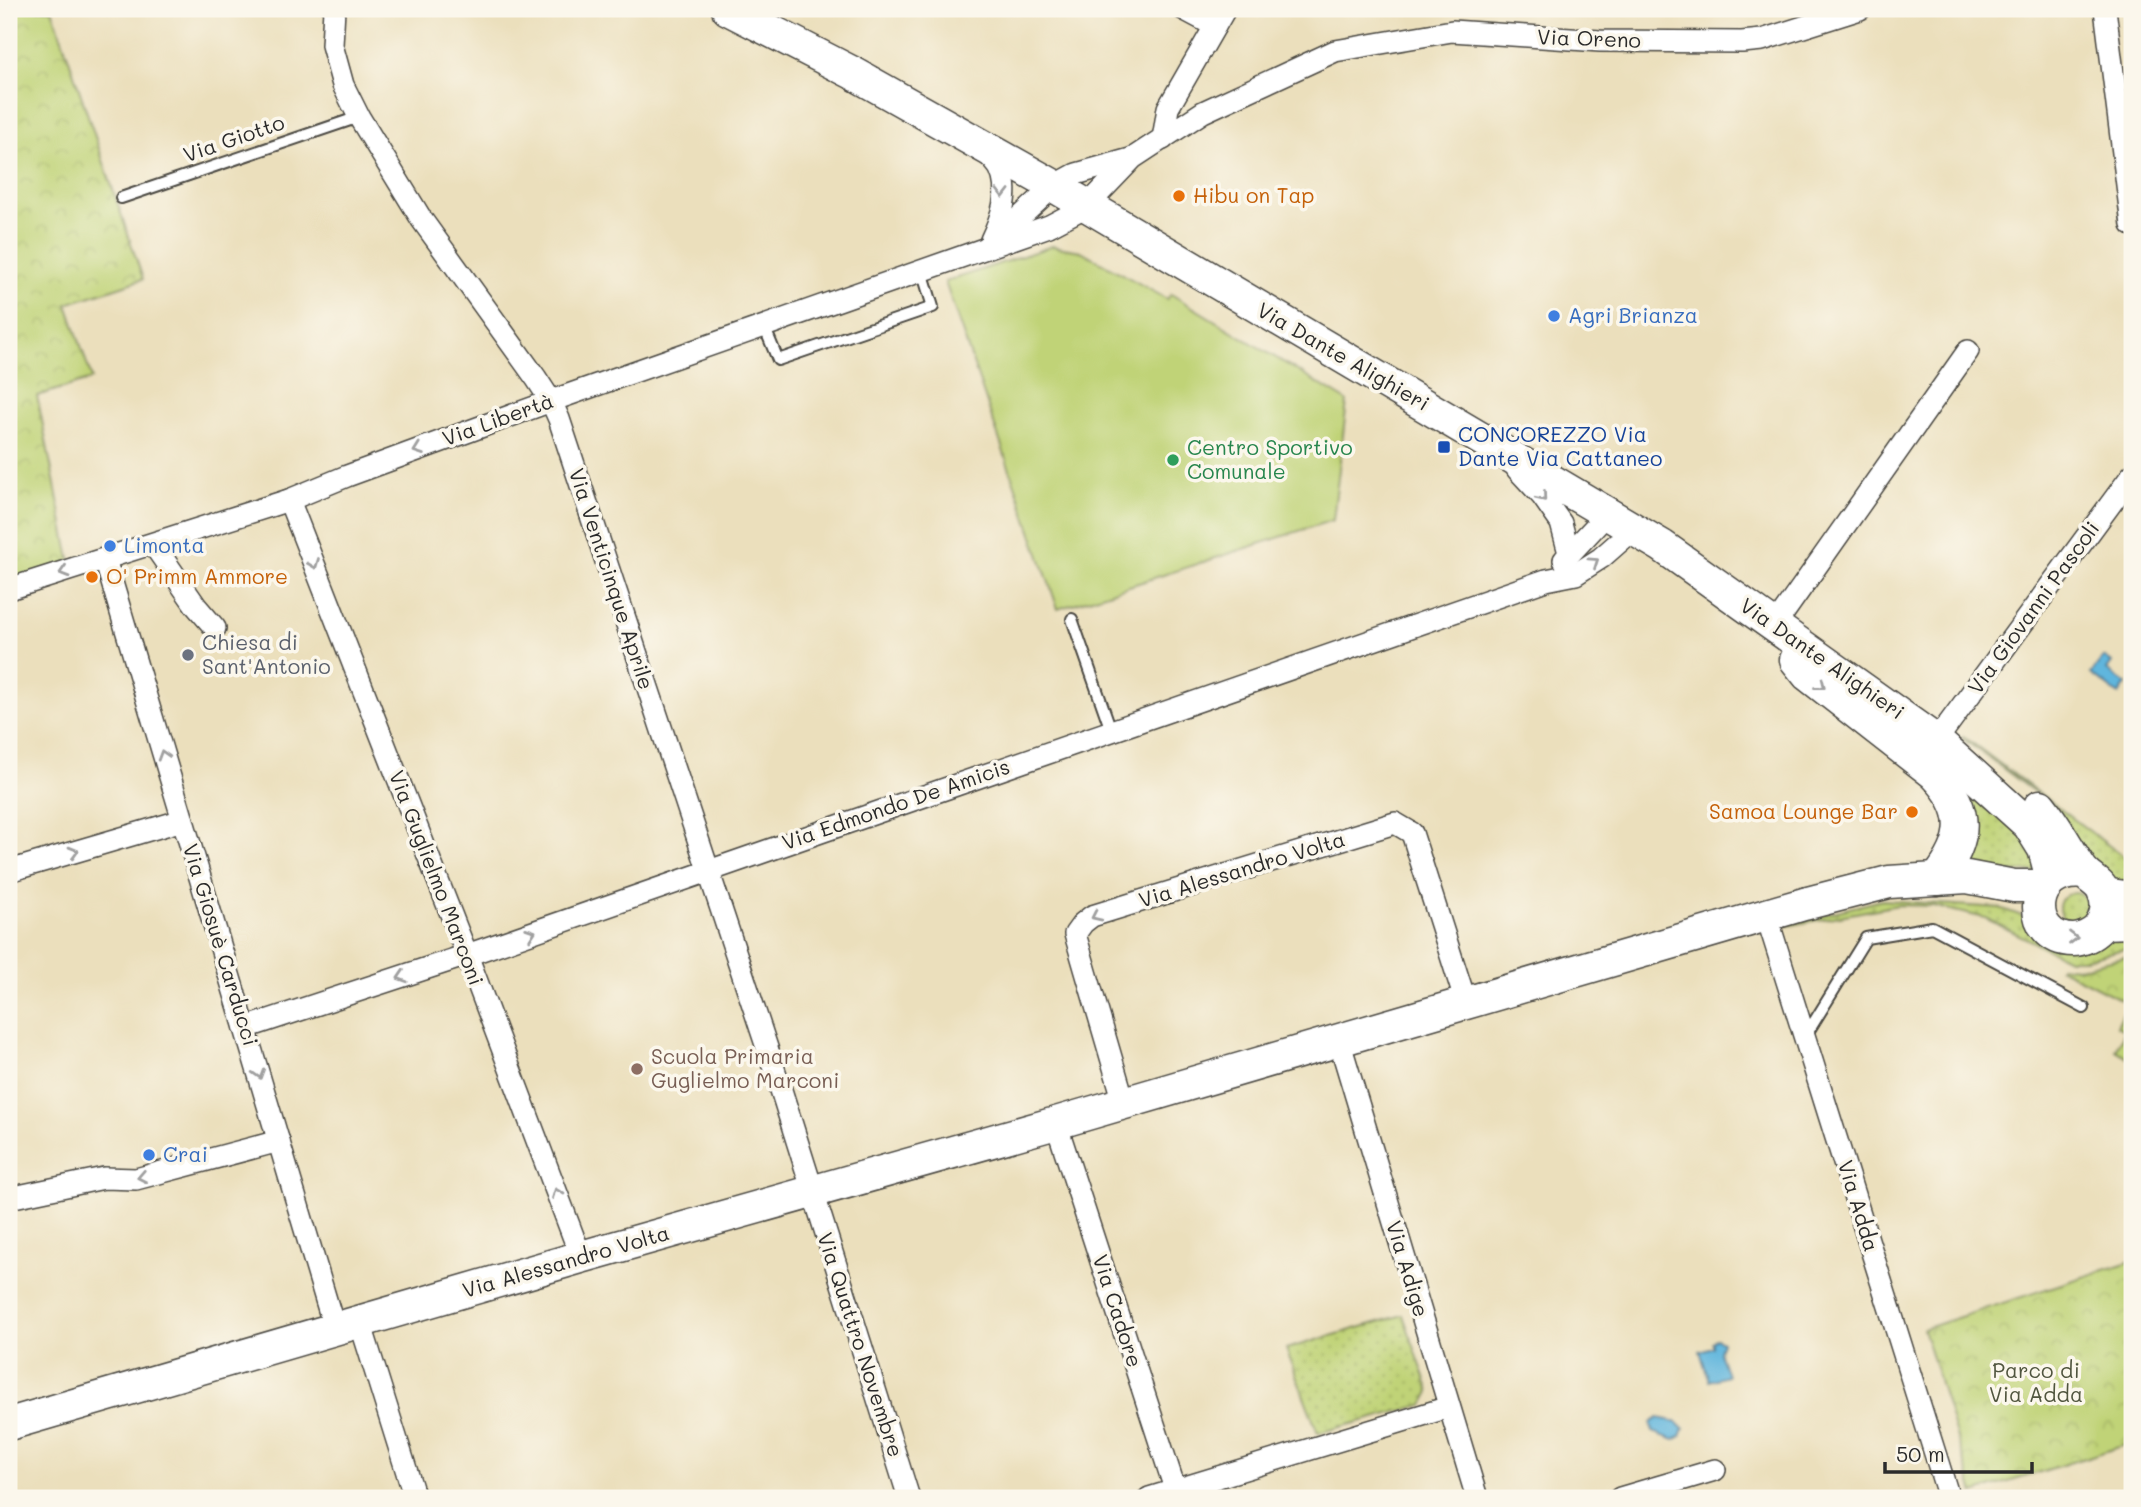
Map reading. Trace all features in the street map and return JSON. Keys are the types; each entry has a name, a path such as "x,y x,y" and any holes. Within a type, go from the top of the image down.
{"main road":[{"name":"Via Dante Alighieri","path":"728,9 853,73 1055,186 1621,521 1768,620 1936,741"},
{"path":"1768,620 1808,675 1935,774 1950,789 1961,819 1956,849 1949,864 1937,878"},
{"path":"1936,741 1986,784 2035,833 2048,858 2048,882 2039,902 2041,918 2047,928 2056,935 2073,940 2090,935 2111,902"},
{"path":"1936,741 1980,763 2028,795 2050,818 2111,902"},
{"path":"1935,774 1957,775 1986,784"},
{"path":"1849,894 1889,882 1937,878 1967,877 2014,886 2048,882 2068,872 2111,902"},
{"path":"1849,894 1934,894 1977,899 2010,904 2041,918"},
{"name":"Via Alessandro Volta","path":"9,1424 581,1257 1056,1124 1766,914 1849,894"}],"street":[{"name":"Via Venticinque Aprile","path":"334,9 332,45 344,85 359,117 422,220 551,401 559,419 782,1093 811,1192"},
{"path":"1163,139 1168,108 1220,18 1183,9"},
{"name":"Via Oreno","path":"1087,206 1133,159 1203,112 1335,51 1452,31 1600,41 1742,42 1762,40 1860,9"},
{"path":"2105,9 2132,225"},
{"path":"977,142 1000,168 1005,188 1001,219 986,248"},
{"name":"Via Oreno","path":"1055,186 1076,174 1133,159"},
{"name":"Via Libertà","path":"986,248 1055,186"},
{"name":"Via Libertà","path":"9,589 289,500 551,401 1049,226 1087,206"},
{"path":"1768,620 1968,351"},
{"path":"1500,449 1542,496 1561,523 1569,553"},
{"name":"Via Giovanni Pascoli","path":"1936,741 2132,475"},
{"name":"Via Guglielmo Marconi","path":"289,500 581,1257"},
{"path":"1546,580 1569,553 1621,521"},
{"name":"Via Edmondo De Amicis","path":"245,1028 467,956 1546,580 1576,574 1601,558 1621,521"},
{"path":"153,544 196,606 215,628"},
{"name":"Via Giosuè Carducci","path":"105,559 279,1141 412,1497"},
{"path":"9,870 183,820"},
{"name":"Via Alessandro Volta","path":"1124,1102 1074,934 1083,923 1092,916 1395,823 1412,833 1466,1003"},
{"name":"Via Adda","path":"1766,914 1950,1498"},
{"name":"Via Adige","path":"1339,1040 1477,1498"},
{"name":"Via Cadore","path":"1056,1124 1177,1494"},
{"path":"9,1198 104,1178 136,1180 279,1141"},
{"name":"Via Quattro Novembre","path":"811,1192 909,1498"},
{"path":"1149,1498 1177,1494 1449,1408"},
{"path":"1620,1498 1716,1470"}],"lane":[{"name":"Via Giotto","path":"121,198 359,117"},
{"path":"764,326 778,360 920,312 933,307 922,271"},
{"path":"1072,619 1111,730"},
{"path":"1804,1037 1866,938 1932,927 2084,1008"}],"green space":[{"path":"9,9 52,9 143,279 67,304 92,379 37,396 71,564 9,583"},
{"name":"Centro Sportivo Comunale","path":"1052,246 1081,251 1167,299 1171,294 1347,401 1333,520 1058,609 945,282"},
{"path":"1963,736 2132,863 2132,889 2115,885 2101,872 2049,803 1962,738"},
{"path":"1963,787 2019,827 2042,872 1958,871"},
{"path":"2074,893 2085,897 2089,908 2085,919 2074,923 2063,919 2059,908 2063,897"},
{"path":"1882,900 2000,908 2025,917 2034,930 2113,935 2132,932 2132,947 2085,959 2068,959 1985,918 1933,906 1898,905 1787,926 1785,924"},
{"path":"2132,955 2132,1060 2116,1050 2125,1031 2117,1026 2128,1003 2059,968 2077,968"},
{"name":"Parco di Via Adda","path":"2132,1261 2132,1443 1974,1493 1923,1329"},
{"path":"1403,1315 1430,1392 1423,1405 1318,1433 1286,1349"}],"water":[{"path":"2104,657 2112,663 2107,670 2126,684 2119,695 2091,674"},
{"path":"1716,1339 1722,1342 1719,1351 1727,1376 1709,1381 1700,1351 1712,1347 1712,1342"},
{"path":"1658,1418 1677,1422 1684,1429 1681,1436 1674,1440 1653,1432 1651,1423"}],"place":[{"name":"Hibu on Tap","path":"1179,196"},
{"name":"Agri Brianza","path":"1554,316"},
{"name":"CONCOREZZO Via Dante Via Cattaneo","path":"1444,447"},
{"name":"Centro Sportivo Comunale","path":"1173,460"},
{"name":"Limonta","path":"110,546"},
{"name":"O' Primm Ammore","path":"92,577"},
{"name":"Chiesa di Sant'Antonio","path":"188,655"},
{"name":"Samoa Lounge Bar","path":"1912,812"},
{"name":"Scuola Primaria Guglielmo Marconi","path":"637,1069"},
{"name":"Crai","path":"149,1155"}]}
